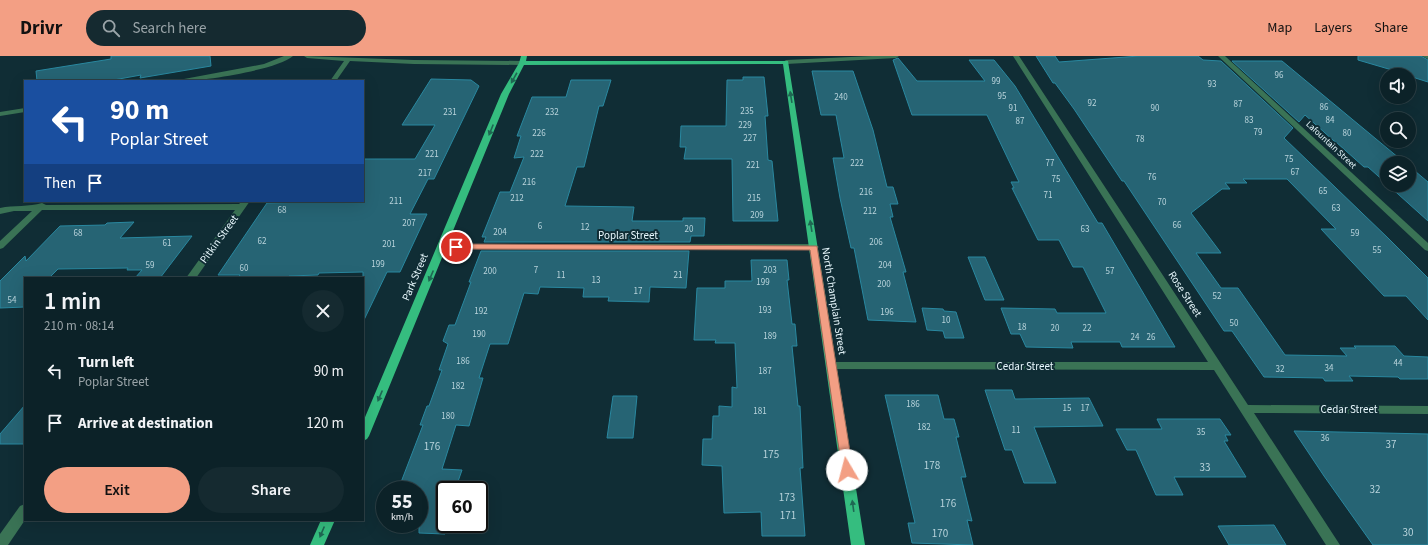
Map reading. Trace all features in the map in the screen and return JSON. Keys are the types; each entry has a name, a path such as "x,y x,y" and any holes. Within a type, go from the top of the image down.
{"main road":[{"path":"523,60 786,62"},
{"name":"Park Street","path":"364,434 506,94 523,60"},
{"name":"North Champlain Street","path":"786,62 858,545"},
{"path":"317,545 328,521"}],"street":[{"path":"189,80 266,66 290,56"},
{"path":"307,56 397,63 523,60"},
{"path":"786,62 896,56"},
{"name":"Rose Street","path":"1016,56 1333,545"},
{"name":"Lafountain Street","path":"1221,56 1428,248"},
{"path":"334,80 348,60"},
{"path":"0,114 24,110"},
{"path":"0,246 47,202"},
{"path":"0,211 14,208 244,204"},
{"name":"Pitkin Street","path":"192,277 244,204"},
{"name":"Poplar Street","path":"443,247 814,247"},
{"name":"Cedar Street","path":"832,366 1217,366"},
{"name":"Cedar Street","path":"1245,409 1428,410"},
{"path":"0,545 24,511"}],"building":[{"path":"111,56 210,56 211,66 140,78 141,75 114,80 37,80 36,71 111,59"},
{"path":"1036,56 1055,56 1059,62 1139,56 1198,56 1203,60 1221,61 1293,128 1284,138 1428,278 1428,320 1406,296 1384,296 1321,229 1336,229 1287,179 1243,179 1247,183 1225,183 1230,189 1222,189 1191,213 1221,253 1196,253 1221,288 1238,288 1285,355 1347,356 1340,348 1356,348 1354,346 1395,346 1404,356 1428,357 1428,379 1349,376 1353,381 1325,381 1323,378 1264,377 1232,331 1224,331 1124,181 1122,181 1074,109 1055,83 1053,83"},
{"path":"1358,56 1421,56 1428,60 1428,82 1416,78 1416,68 1385,68 1358,60"},
{"path":"898,58 917,81 985,81 969,60 994,60 1015,86 1098,223 1102,223 1175,347 1122,347 1120,342 1071,342 1073,348 1026,347 1020,334 1011,334 1001,308 1055,309 1057,313 1106,313 1083,267 1073,267 1059,240 1038,240 1012,188 1014,188 1011,182 1019,182 987,115 912,115 893,60"},
{"path":"1232,61 1282,61 1380,142 1380,148 1387,148 1397,156 1380,156 1380,178 1368,167 1364,167 1305,115 1299,122"},
{"path":"812,71 853,71 873,130 887,187 893,187 898,204 890,204 893,217 890,217 906,272 903,272 916,322 868,320 854,248 851,248 840,198 833,158 844,158 836,115 821,115"},
{"path":"743,77 764,77 768,116 765,116 768,160 772,161 778,221 733,221 732,159 684,159 686,147 680,147 681,126 726,126 727,80 743,80"},
{"path":"431,79 471,80 479,86 434,179 428,179 410,214 427,214 400,272 387,272 364,320 363,272 319,273 318,275 288,277 239,277 240,275 218,275 267,203 364,202 364,159 415,159 435,125 402,125"},
{"path":"571,80 611,80 603,106 599,106 584,167 577,167 565,206 634,207 632,221 683,221 683,218 705,218 704,236 691,236 690,242 484,242 486,237 482,237 500,192 510,192 524,157 514,158 521,136 517,136 532,97 566,97"},
{"path":"1416,172 1428,182 1428,221 1396,192 1416,192"},
{"path":"134,222 120,238 192,236 161,277 136,277 142,270 127,270 128,268 58,269 50,277 24,277 24,307 0,308 0,281 25,256 26,261 60,226 105,225 107,223"},
{"path":"481,251 689,251 686,288 650,287 649,302 608,301 609,297 583,297 584,288 540,287 538,294 524,293 508,344 490,344 479,378 483,378 469,426 456,425 442,469 462,470 458,481 436,481 436,533 445,534 419,533 428,533 428,481 401,481 423,425 420,425 427,406 429,406 442,370 439,370 448,344 443,341 449,325 455,325 471,282 469,282"},
{"path":"968,257 985,257 1004,300 985,300"},
{"path":"751,260 787,260 789,280 787,280 792,324 795,324 797,346 792,346 798,406 800,406 803,468 800,468 805,536 762,536 761,512 724,513 722,466 702,465 703,439 712,439 713,416 719,416 719,406 732,407 732,387 737,388 735,343 715,343 716,340 694,340 697,288 725,288 725,281 752,281"},
{"path":"922,308 943,309 944,311 956,312 964,338 945,338 943,331 927,330"},
{"path":"985,390 1012,390 1015,399 1089,398 1103,426 1034,427 1056,483 1024,483 1012,450 1005,450"},
{"path":"885,395 938,395 944,419 954,419 959,437 956,437 966,477 961,477 972,521 967,520 973,545 912,543 908,523 915,523"},
{"path":"613,396 637,396 633,438 607,438"},
{"path":"24,406 24,444 0,444 0,434"},
{"path":"1157,419 1220,419 1231,435 1225,435 1228,441 1224,441 1246,477 1174,477 1183,495 1156,495 1136,450 1127,450 1116,429 1162,429"},
{"path":"1294,431 1428,434 1428,545 1373,545"},
{"path":"1274,525 1286,545 1229,545 1218,526"}],"route":[{"path":"456,247 814,247 847,470"}]}
